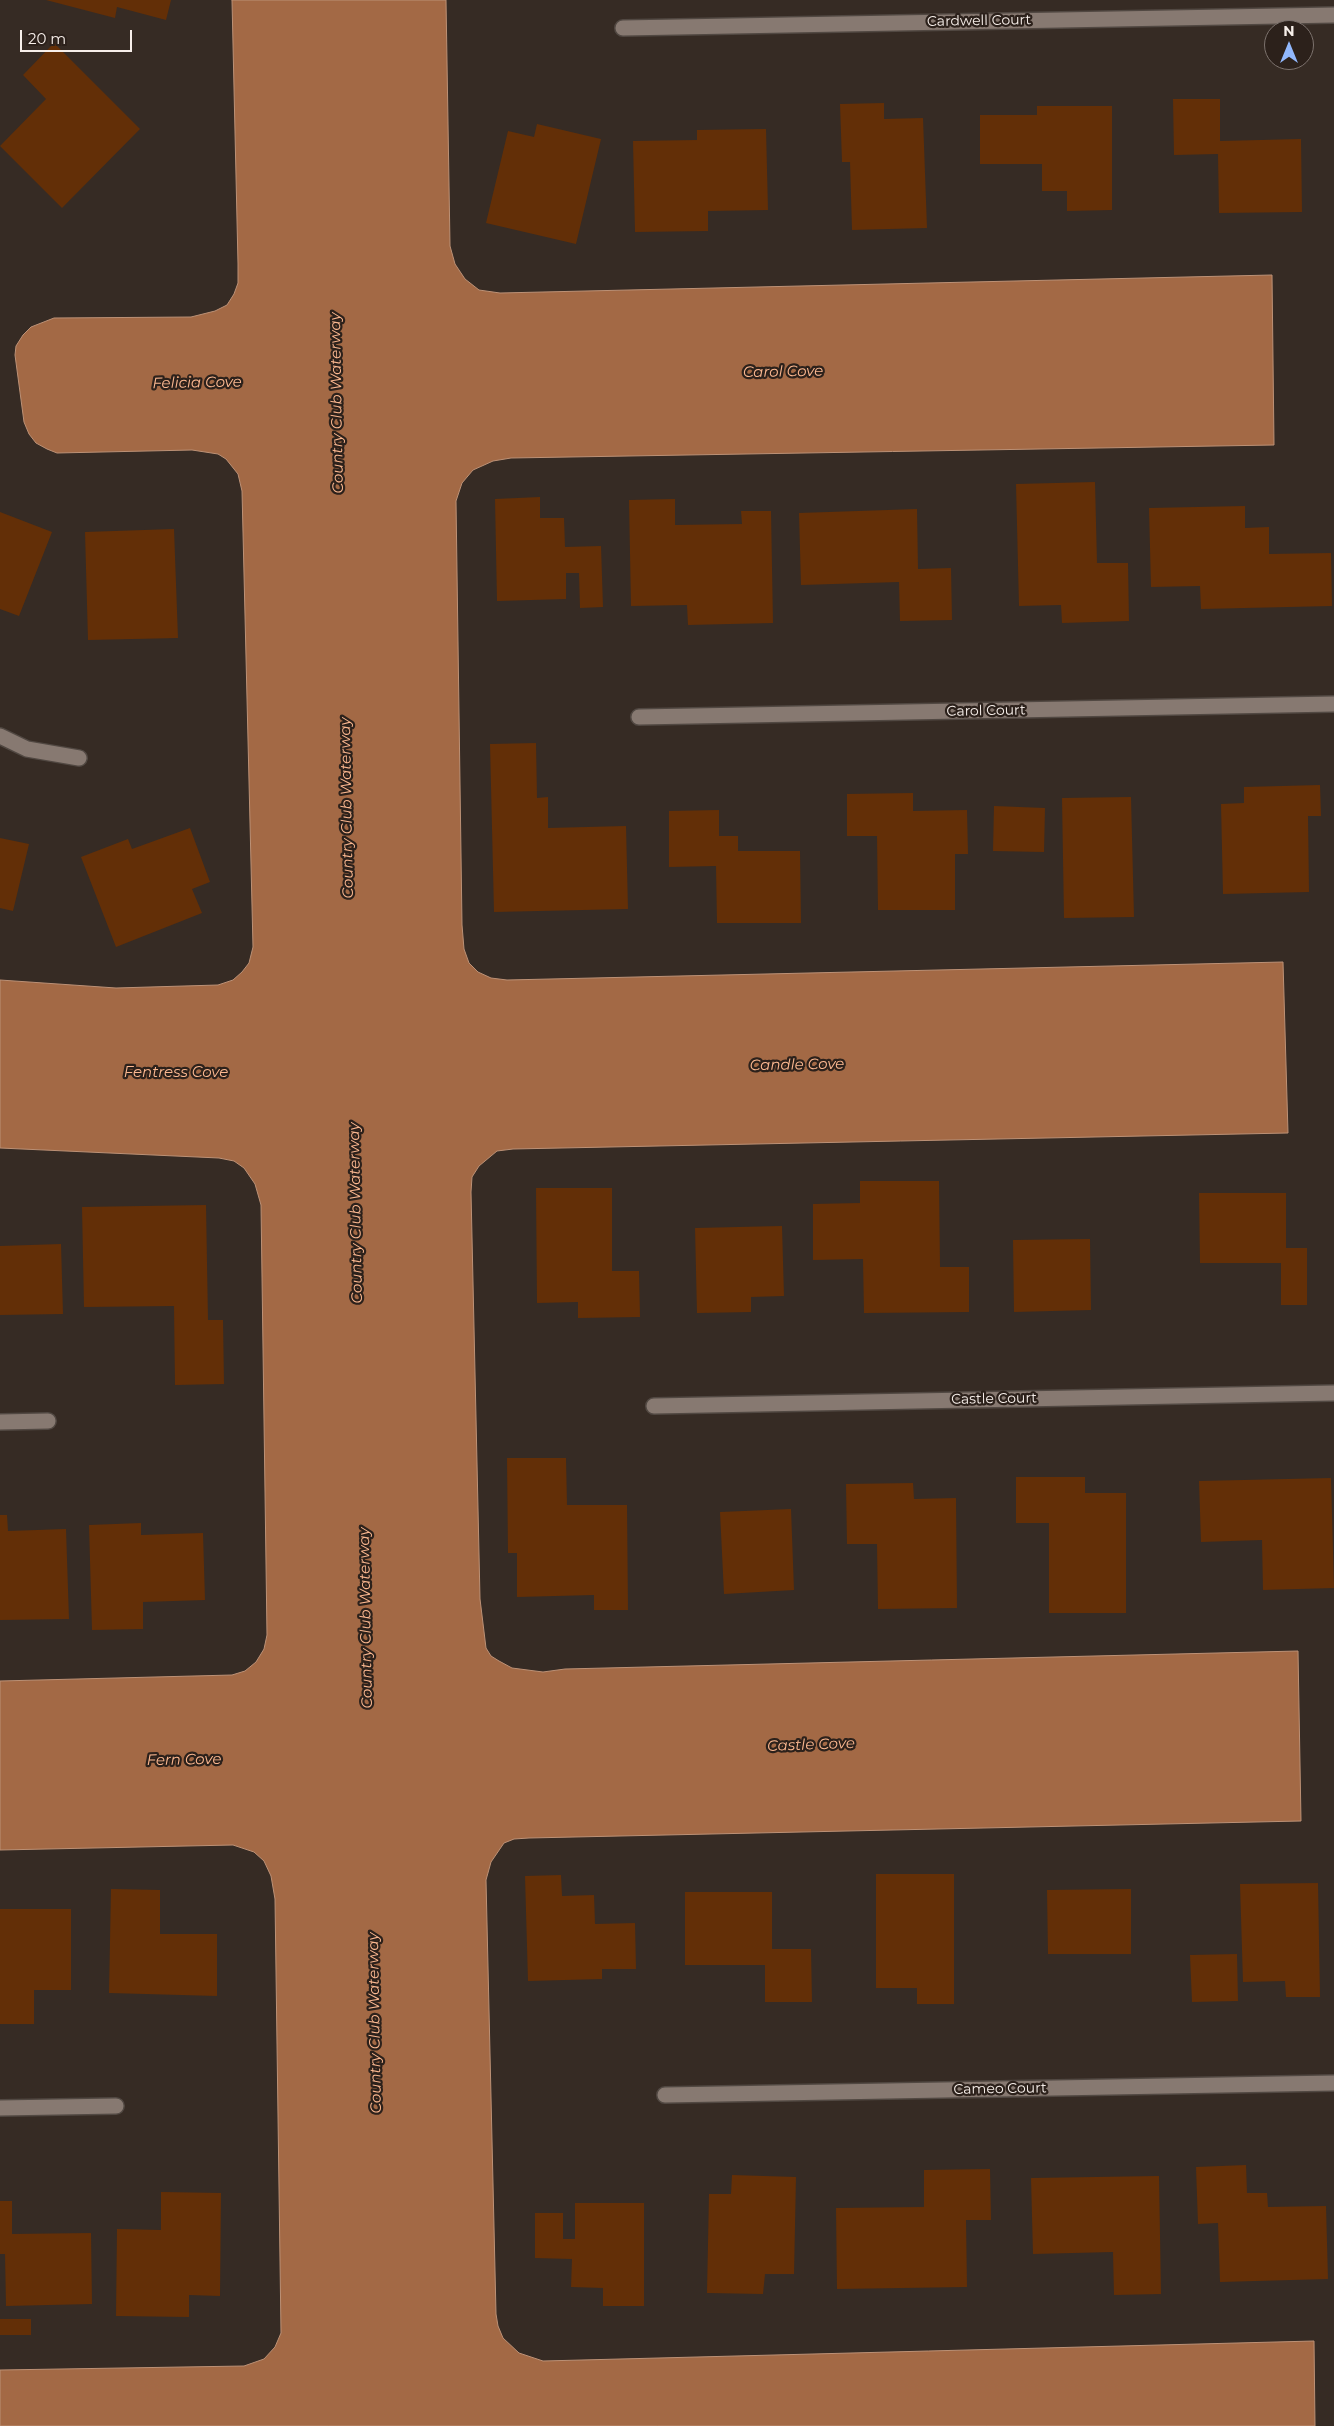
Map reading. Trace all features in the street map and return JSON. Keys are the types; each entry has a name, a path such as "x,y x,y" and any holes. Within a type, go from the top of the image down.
{"street":[{"name":"Cardwell Court","path":"623,28 1334,15"},
{"name":"Carol Court","path":"639,717 1334,704"},
{"path":"0,736 27,749 79,758"},
{"name":"Castle Court","path":"654,1406 1334,1392"},
{"path":"0,1422 48,1421"},
{"name":"Cameo Court","path":"666,2095 1334,2083"},
{"path":"0,2108 116,2106"}],"water":[{"path":"232,0 446,0 450,246 455,264 465,279 479,290 500,293 1272,275 1274,445 511,458 493,461 473,470 462,483 456,501 462,925 464,949 469,963 478,972 491,978 507,980 1283,962 1288,1133 513,1149 497,1151 479,1166 472,1177 471,1192 480,1599 486,1648 491,1656 512,1668 543,1672 565,1669 1298,1651 1301,1821 514,1839 504,1843 491,1862 486,1880 496,2314 503,2338 519,2353 543,2361 1314,2341 1315,2426 0,2426 0,2370 244,2366 264,2359 275,2347 281,2333 275,1899 271,1876 264,1861 254,1852 233,1845 0,1850 0,1681 232,1675 245,1671 256,1662 264,1649 267,1635 261,1205 255,1184 244,1168 234,1161 219,1158 0,1148 0,980 116,988 218,985 233,980 242,972 249,963 253,947 242,491 238,474 226,459 218,454 192,450 57,453 47,449 36,443 29,434 24,422 15,355 16,346 31,327 54,318 191,317 215,311 227,305 234,294 238,283 238,264"}],"building":[{"path":"46,0 171,0 166,20 117,7 115,18"},
{"path":"54,43 140,129 62,208 0,146 46,99 23,75"},
{"path":"1173,99 1220,99 1220,141 1301,139 1302,212 1219,213 1218,154 1174,155"},
{"path":"884,103 884,119 923,118 927,228 852,230 850,162 842,162 840,104"},
{"path":"1037,106 1112,106 1112,210 1067,211 1067,191 1042,191 1042,164 980,164 980,115 1037,115"},
{"path":"537,124 601,139 576,244 486,223 508,131 534,137"},
{"path":"766,129 768,210 708,211 708,231 635,232 633,141 697,140 697,130"},
{"path":"1095,482 1097,563 1128,563 1129,621 1062,623 1061,605 1019,606 1016,484"},
{"path":"540,497 540,518 564,518 565,547 601,546 603,607 580,608 579,573 566,573 566,599 497,601 495,499"},
{"path":"675,499 675,525 742,524 741,511 771,511 773,623 688,625 687,605 631,606 629,500"},
{"path":"1245,506 1245,528 1269,527 1269,554 1331,553 1332,606 1201,609 1200,586 1151,587 1149,508"},
{"path":"917,509 918,569 951,568 952,620 900,621 899,582 801,585 799,513"},
{"path":"0,512 52,532 19,616 0,609"},
{"path":"174,529 178,638 88,640 85,532"},
{"path":"536,743 537,798 548,797 548,828 626,826 628,909 494,912 490,744"},
{"path":"1320,785 1321,816 1308,816 1309,892 1223,894 1221,804 1244,803 1244,787"},
{"path":"913,793 913,811 967,810 968,854 955,854 955,910 878,910 877,836 847,836 847,794"},
{"path":"1131,797 1134,917 1064,918 1062,798"},
{"path":"994,806 1045,808 1044,852 993,851"},
{"path":"719,810 719,836 738,836 738,851 800,851 801,923 717,923 716,866 669,867 669,811"},
{"path":"190,828 210,882 192,889 202,913 116,947 81,857 128,839 132,849"},
{"path":"0,838 29,844 13,911 0,908"},
{"path":"860,1181 939,1181 940,1267 969,1267 969,1312 864,1313 863,1259 813,1260 813,1204 860,1203"},
{"path":"536,1188 612,1188 612,1271 639,1271 640,1317 578,1318 578,1302 537,1303"},
{"path":"1199,1193 1286,1193 1286,1248 1307,1248 1307,1305 1281,1305 1281,1263 1200,1263"},
{"path":"206,1205 208,1320 223,1320 224,1384 175,1385 174,1306 84,1307 82,1207"},
{"path":"782,1226 784,1296 751,1297 751,1312 697,1313 695,1228"},
{"path":"1090,1239 1091,1310 1014,1312 1013,1240"},
{"path":"61,1244 63,1314 0,1315 0,1246"},
{"path":"507,1458 566,1458 567,1505 627,1505 628,1610 594,1610 594,1595 517,1597 517,1553 508,1553"},
{"path":"1016,1477 1085,1477 1085,1493 1126,1493 1126,1613 1049,1613 1049,1523 1016,1523"},
{"path":"1331,1478 1334,1588 1263,1590 1262,1540 1201,1542 1199,1481"},
{"path":"913,1483 914,1499 956,1498 957,1608 878,1609 877,1544 847,1544 846,1484"},
{"path":"791,1509 794,1590 724,1594 720,1512"},
{"path":"0,1515 7,1515 8,1531 66,1529 69,1619 0,1620"},
{"path":"141,1523 141,1535 203,1533 205,1600 143,1602 143,1629 92,1630 89,1525"},
{"path":"876,1874 954,1874 954,2004 917,2004 917,1988 876,1988"},
{"path":"561,1875 562,1896 594,1895 595,1924 635,1923 636,1969 602,1969 602,1979 528,1981 525,1876"},
{"path":"1318,1883 1320,1997 1286,1997 1285,1981 1243,1982 1240,1884"},
{"path":"111,1889 160,1890 160,1934 217,1934 217,1996 109,1993"},
{"path":"1131,1889 1131,1954 1048,1954 1047,1890"},
{"path":"685,1892 772,1892 772,1949 811,1949 812,2002 765,2002 765,1965 685,1965"},
{"path":"0,1909 71,1909 71,1990 34,1990 34,2024 0,2024"},
{"path":"1237,1954 1238,2001 1192,2002 1190,1955"},
{"path":"1246,2165 1247,2193 1267,2193 1268,2207 1326,2206 1328,2279 1220,2282 1218,2223 1198,2224 1196,2167"},
{"path":"990,2169 991,2220 966,2220 967,2287 837,2289 836,2208 924,2207 924,2170"},
{"path":"732,2175 796,2177 794,2274 765,2274 763,2294 707,2293 709,2194 731,2194"},
{"path":"1159,2176 1161,2294 1114,2295 1113,2252 1033,2254 1031,2178"},
{"path":"161,2192 221,2193 220,2296 189,2295 189,2317 116,2316 117,2229 161,2230"},
{"path":"0,2201 12,2201 12,2234 91,2233 92,2304 6,2306 5,2254 0,2254"},
{"path":"575,2203 644,2203 644,2306 603,2306 603,2288 571,2287 572,2259 535,2258 535,2213 563,2213 563,2239 575,2239"},
{"path":"0,2319 31,2319 31,2335 0,2335"}],"water label":[{"name":"Carol Cove","path":"783,372"},
{"name":"Felicia Cove","path":"197,383"},
{"name":"Country Club Waterway","path":"337,403"},
{"name":"Country Club Waterway","path":"347,808"},
{"name":"Candle Cove","path":"797,1065"},
{"name":"Fentress Cove","path":"176,1073"},
{"name":"Country Club Waterway","path":"356,1213"},
{"name":"Country Club Waterway","path":"366,1618"},
{"name":"Castle Cove","path":"811,1745"},
{"name":"Fern Cove","path":"184,1760"},
{"name":"Country Club Waterway","path":"375,2023"}]}
